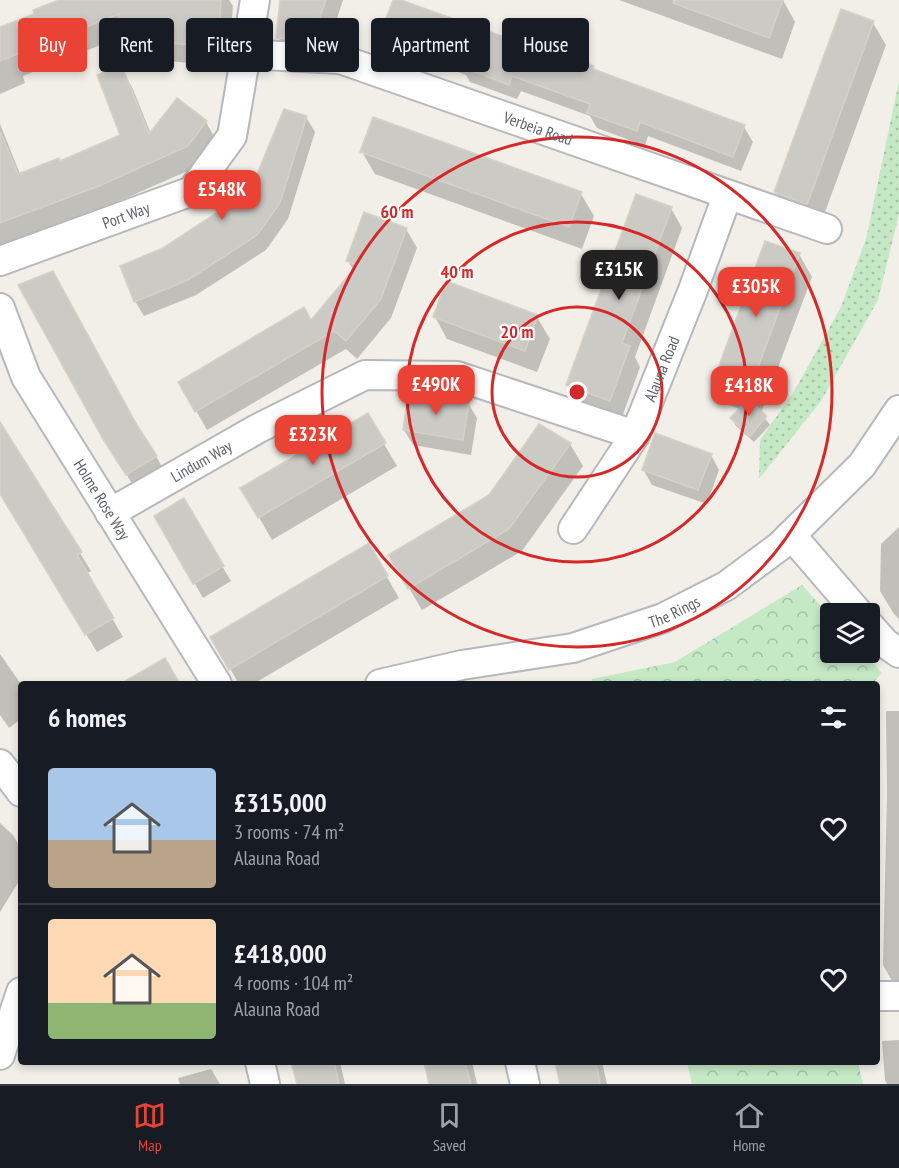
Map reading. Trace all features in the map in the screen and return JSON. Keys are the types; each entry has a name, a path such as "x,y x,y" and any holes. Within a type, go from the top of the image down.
{"street":[{"name":"Port Way","path":"252,18 255,0"},
{"name":"Verbeia Road","path":"273,55 340,59 727,196 827,229"},
{"name":"Port Way","path":"0,261 192,191 232,136 243,72"},
{"name":"Alauna Road","path":"573,529 635,435 693,290 727,196"},
{"name":"Holme Rose Way","path":"0,308 26,377 215,681"},
{"name":"Lindum Way","path":"110,513 257,429 365,375 457,376 635,435"},
{"name":"The Rings","path":"405,681 464,674 573,648 663,618 726,586 780,546 861,465 899,410"},
{"path":"791,535 850,603"},
{"path":"880,637 899,653"},
{"path":"0,764 18,788"},
{"path":"880,996 899,996"},
{"path":"0,1055 18,1001"},
{"path":"261,1065 265,1084"},
{"path":"521,1065 525,1084"}],"green space":[{"path":"899,81 899,214 878,300 821,401 759,479 760,440 793,393 841,307 866,239"},
{"path":"802,585 820,605 820,663 872,663 882,673 875,681 592,681 592,679 675,662"},
{"path":"688,1065 859,1065 863,1084 692,1084"}],"building":[{"path":"59,0 221,0 220,18 186,18 186,44 174,44 174,18 119,18 119,14 109,18 99,18 99,22 87,27 87,18 24,18 34,14 33,10"},
{"path":"280,0 326,0 320,18 285,18 285,39 276,38"},
{"path":"393,0 401,0 451,18 386,18"},
{"path":"674,0 783,0 769,38 673,3"},
{"path":"841,9 874,21 807,205 774,192"},
{"path":"18,20 18,54 0,61 0,27"},
{"path":"490,32 502,36 502,72 589,72 589,64 594,66 593,69 745,125 733,157 640,122 637,131 587,113 590,104 512,76 509,85 475,72 490,72"},
{"path":"105,72 124,72 149,134 177,98 207,121 188,146 99,186 0,223 0,131 18,174 59,158 60,161 120,135 97,75"},
{"path":"284,109 307,116 280,203 257,235 188,280 134,302 120,266 163,248 241,197 253,184"},
{"path":"373,117 582,192 569,227 360,152"},
{"path":"636,194 672,207 622,343 630,346 610,401 566,385"},
{"path":"364,212 407,228 381,299 346,341 334,331 195,412 178,382 304,307 311,320 357,265 346,261"},
{"path":"765,241 800,253 748,395 713,382"},
{"path":"53,271 137,425 157,456 126,475 103,439 18,285"},
{"path":"446,281 538,315 525,351 433,317"},
{"path":"408,392 469,402 463,440 403,430"},
{"path":"748,399 767,416 750,436 730,418"},
{"path":"368,413 386,443 258,518 240,488"},
{"path":"0,422 82,552 77,555 114,618 85,635 0,494"},
{"path":"539,424 571,443 509,529 408,589 388,555 489,495"},
{"path":"655,433 712,454 698,490 642,470"},
{"path":"184,498 224,566 193,584 154,516"},
{"path":"369,543 388,576 229,670 210,637"},
{"path":"165,658 178,681 125,681"},
{"path":"292,1065 335,1065 339,1084 297,1084"},
{"path":"425,1065 466,1065 471,1084 429,1084"},
{"path":"556,1065 597,1065 600,1084 560,1084"}]}
